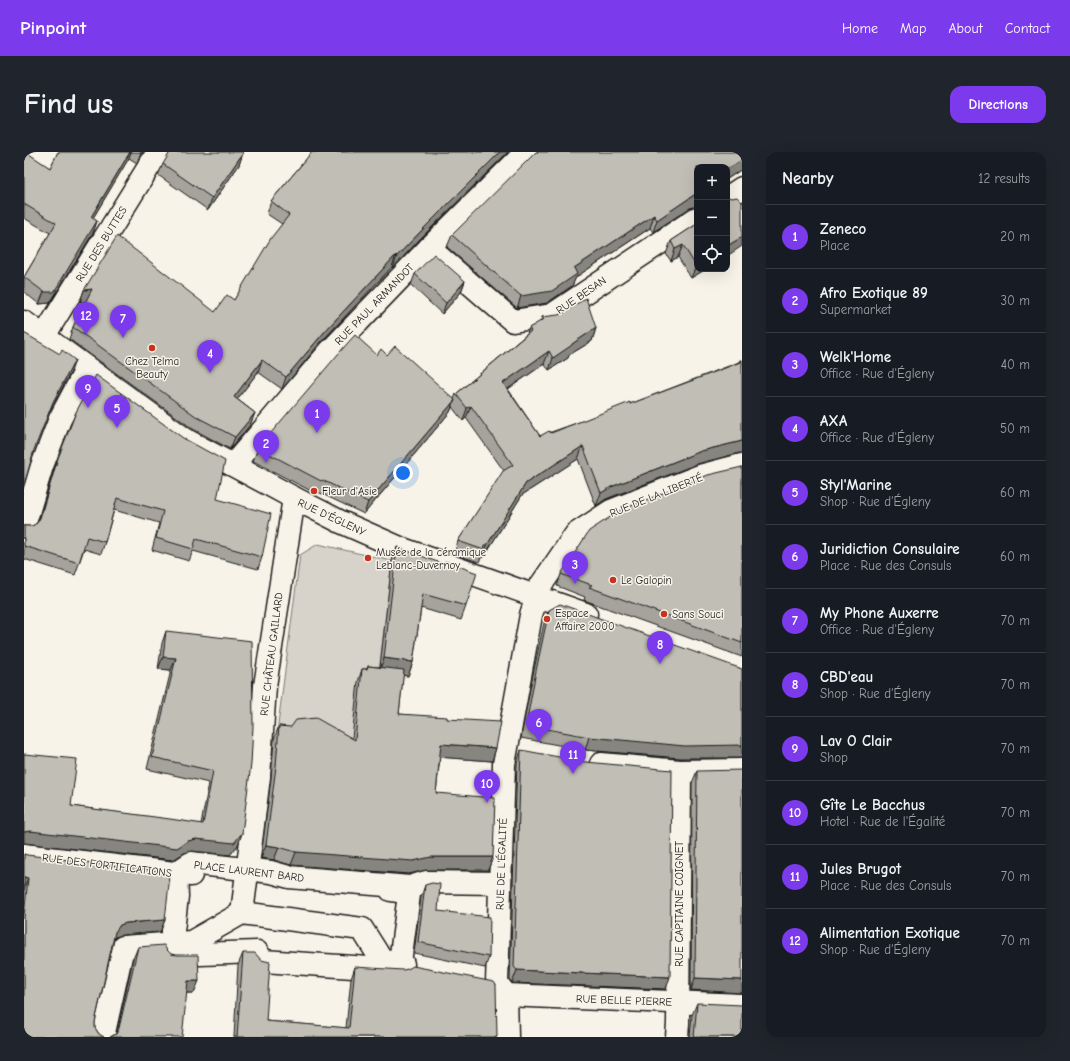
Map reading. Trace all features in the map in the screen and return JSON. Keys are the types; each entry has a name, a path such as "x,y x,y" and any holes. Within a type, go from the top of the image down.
{"street":[{"name":"RUE DES BUTTES","path":"44,336 158,152"},
{"name":"RUE PAUL ARMANDOT","path":"233,465 331,350 429,248 526,152"},
{"path":"730,196 742,188"},
{"name":"RUE BESAN","path":"429,248 513,321 552,315 694,220"},
{"name":"RUE D'ÉGLENY","path":"24,322 186,440 294,498 341,522 400,548 607,621"},
{"path":"24,526 42,466 60,419 87,368"},
{"name":"RUE DE LA LIBERTÉ","path":"537,596 541,585 576,534 611,511 700,476 742,465"},
{"name":"RUE CHÂTEAU GAILLARD","path":"247,875 259,777 265,686 294,498"},
{"name":"RUE DE L'ÉGALITÉ","path":"507,1037 501,989 500,883 504,764 531,615 537,596"},
{"path":"507,748 530,752"},
{"path":"583,762 680,770 742,770"},
{"name":"RUE CAPITAINE COIGNET","path":"676,1037 678,1023 680,770"},
{"name":"RUE DES FORTIFICATIONS","path":"24,855 176,873 247,875 277,880 398,891 426,882 500,883"},
{"path":"176,873 177,896 173,930 182,942"},
{"name":"PLACE LAURENT BARD","path":"242,913 247,875"},
{"path":"390,961 410,887"},
{"path":"103,1037 123,947 182,942 242,913 362,929 399,970 262,961 258,952 172,955 182,942"},
{"path":"390,961 422,968"},
{"name":"RUE BELLE PIERRE","path":"474,978 501,989 678,1002 742,1005"}],"shaded area":[{"path":"318,544 392,561 378,681 350,748 276,740 300,555"}],"building":[{"path":"24,152 50,168 58,152 130,152 91,217 97,221 54,292 44,292 24,277 56,223 24,204"},
{"path":"170,152 243,153 212,198 163,164"},
{"path":"312,152 500,152 397,256 396,255 326,330 286,377 262,360 234,397 255,413 235,437 197,417 73,327 92,289 84,290 117,236 215,312 227,295 234,300 271,238 289,215 271,201"},
{"path":"536,152 742,152 742,160 730,167 730,164 694,164 694,195 657,220 654,215 574,268 577,274 552,291 521,296 452,235"},
{"path":"737,197 742,202 742,237 730,244 730,198"},
{"path":"694,226 694,263 683,245 675,249 671,241"},
{"path":"434,254 465,281 446,303 415,274"},
{"path":"586,298 596,328 553,358 549,351 503,383 540,436 549,431 551,433 630,402 630,404 741,362 740,360 742,360 742,441 701,451 611,487 601,493 583,446 526,483 487,545 485,545 484,550 458,541 503,471 513,465 471,406 467,408 456,394 531,331 529,328 544,319 542,317 563,313"},
{"path":"24,333 60,354 62,350 75,360 53,402 34,450 24,485"},
{"path":"355,335 377,355 381,349 387,355 395,346 455,400 368,502 322,480 321,481 258,448"},
{"path":"96,375 183,438 225,461 217,499 271,514 262,557 196,539 193,549 156,538 163,511 117,498 105,542 87,537 79,563 24,546 24,525 32,526 37,523 40,518 58,458 76,412"},
{"path":"742,467 742,643 589,587 592,585 561,574 589,531 621,510 708,475"},
{"path":"397,547 443,564 445,561 477,573 466,606 423,594 413,662 384,658"},
{"path":"560,604 742,669 742,745 685,746 589,737 526,725 549,610"},
{"path":"166,631 252,641 253,726 251,764 242,833 234,843 196,839 188,841 177,848 30,831 24,832 24,754 77,759 71,806 203,824 213,771 152,757 176,658 163,657"},
{"path":"368,666 404,670 399,714 447,717 447,719 501,722 496,748 441,744 436,793 495,798 493,857 431,857 413,861 296,852 266,845 276,766 279,726 291,727 296,720 316,718 355,740 362,669 367,669"},
{"path":"521,750 586,762 672,770 670,977 517,970 514,967"},
{"path":"742,770 742,980 695,978 697,771"},
{"path":"24,854 168,872 169,884 165,920 126,923 120,925 115,932 95,1022 95,1028 99,1034 104,1037 24,1037 24,917 28,878 24,877"},
{"path":"432,883 440,884 438,911 490,917 489,957 418,942 425,885"},
{"path":"164,945 171,954 198,955 199,981 188,981 182,1037 110,1037 116,1034 119,1028 138,947"},
{"path":"243,953 255,953 261,960 270,962 266,1021 349,1028 355,967 403,970 413,966 494,982 496,985 497,1037 237,1037"},
{"path":"697,1003 742,1005 742,1037 694,1037"}],"place":[{"name":"Alimentation Exotique","path":"86,335"},
{"name":"My Phone Auxerre","path":"123,338"},
{"name":"Chez Telma Beauty","path":"152,348"},
{"name":"AXA","path":"210,373"},
{"name":"Lav O Clair","path":"88,408"},
{"name":"Styl'Marine","path":"117,428"},
{"name":"Zeneco","path":"317,433"},
{"name":"Afro Exotique 89","path":"266,463"},
{"name":"Fleur d'Asie","path":"314,491"},
{"name":"Musée de la céramique Leblanc-Duvernoy","path":"368,558"},
{"name":"Le Galopin","path":"613,580"},
{"name":"Welk'Home","path":"575,584"},
{"name":"Sans Souci","path":"664,614"},
{"name":"Espace Affaire 2000","path":"547,619"},
{"name":"CBD'eau","path":"660,664"},
{"name":"Juridiction Consulaire","path":"539,742"},
{"name":"Jules Brugot","path":"573,774"},
{"name":"Gîte Le Bacchus","path":"487,803"}]}
